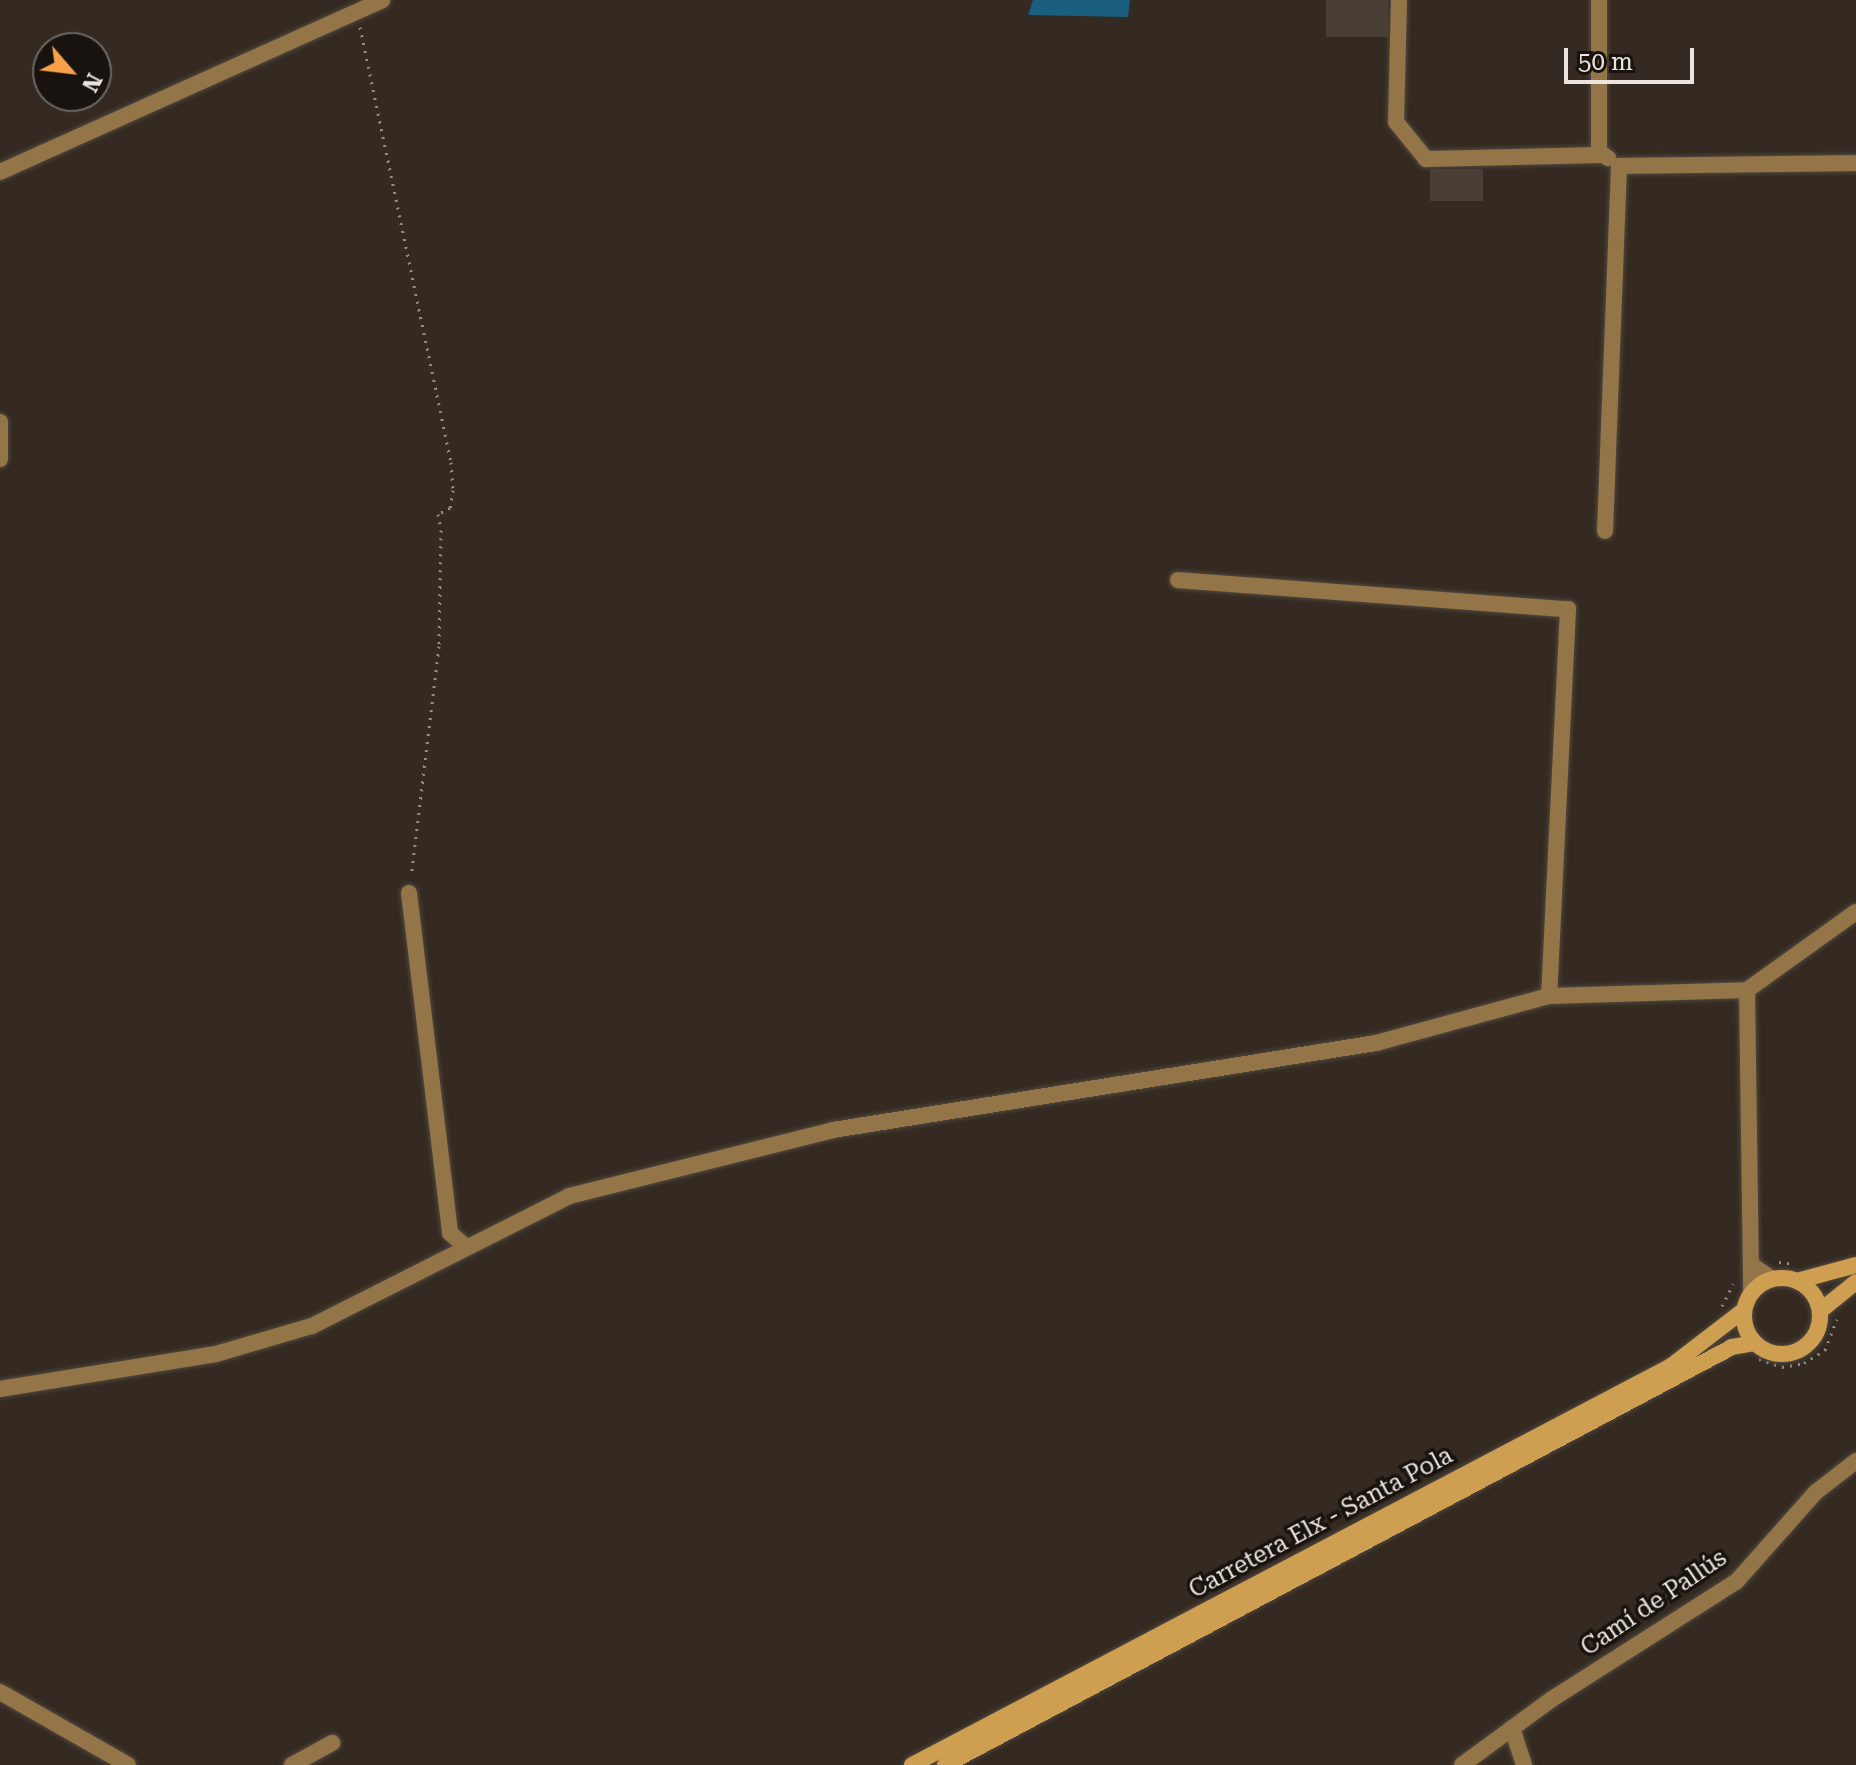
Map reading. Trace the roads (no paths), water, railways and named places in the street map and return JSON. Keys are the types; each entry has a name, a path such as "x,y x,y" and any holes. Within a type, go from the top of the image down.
{"main road":[{"path":"1797,1281 1816,1299 1820,1311 1815,1334 1798,1350 1775,1354 1755,1343 1748,1333 1744,1310 1751,1293 1772,1279 1797,1281 1856,1265"},
{"path":"1820,1311 1856,1282"},
{"name":"Carretera Elx - Santa Pola","path":"912,1765 1671,1366 1744,1310"},
{"name":"Carretera Elx - Santa Pola","path":"945,1765 1732,1347 1755,1343"}],"street":[{"path":"0,172 382,0"},
{"path":"1399,0 1396,122 1426,159 1603,155"},
{"path":"1599,0 1599,152 1619,166 1856,163"},
{"path":"1605,531 1619,166"},
{"path":"0,422 0,459"},
{"path":"1178,580 1568,609 1549,996"},
{"path":"409,893 447,1218 450,1233 465,1246"},
{"path":"0,1389 216,1354 312,1326 569,1196 833,1130 1376,1043 1549,996 1747,990 1856,912"},
{"path":"1747,990 1751,1293"},
{"path":"1753,1266 1772,1279"},
{"name":"Camí de Pallús","path":"1462,1765 1512,1728 1736,1582 1816,1492 1856,1461"},
{"path":"0,1692 128,1765"},
{"path":"1512,1728 1524,1765"},
{"path":"292,1765 332,1743"}],"water":[{"path":"1033,0 1130,0 1128,17 1028,15"}]}
